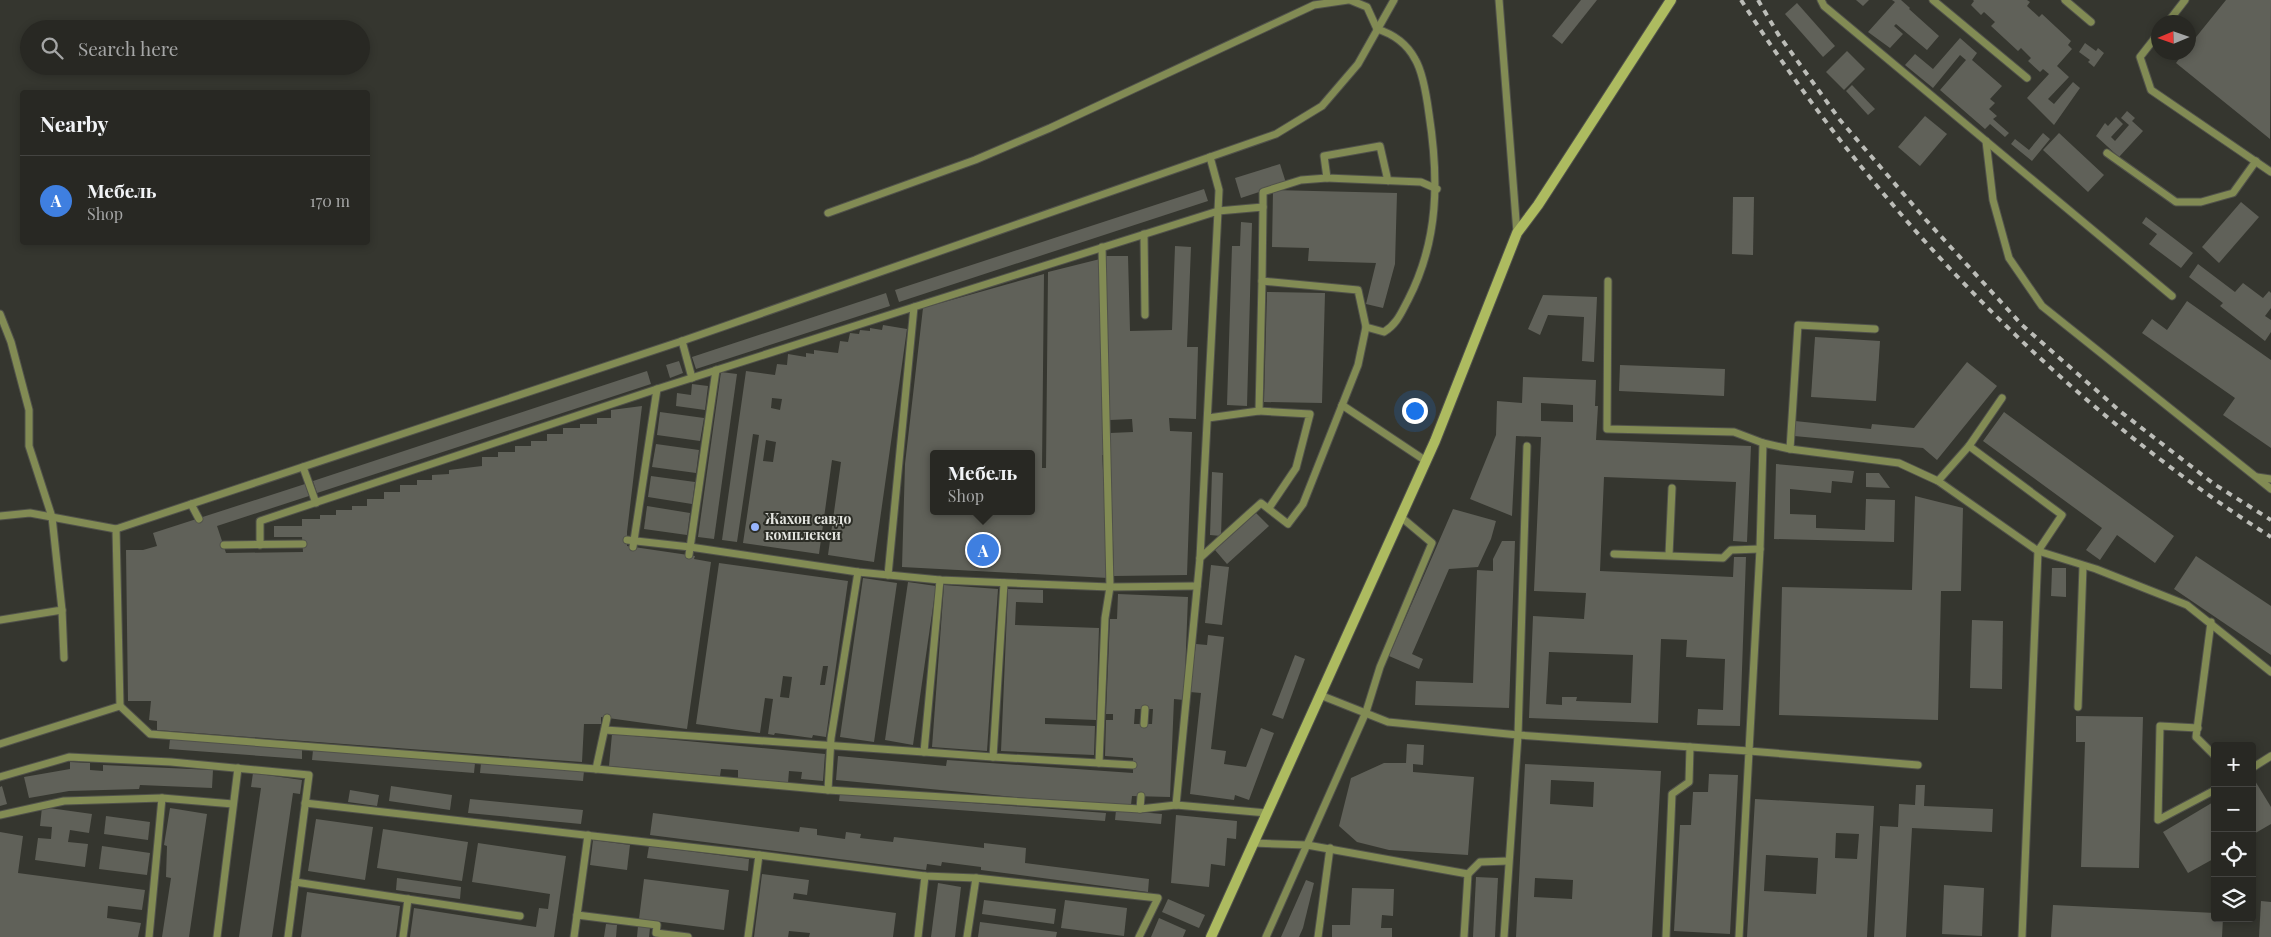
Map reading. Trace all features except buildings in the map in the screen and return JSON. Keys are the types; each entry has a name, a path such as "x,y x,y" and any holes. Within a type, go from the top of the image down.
{"main road":[{"path":"1211,937 1426,461 1517,233 1538,205 1672,0"}],"lane":[{"path":"828,213 975,160 1050,128 1314,2 1349,0 1367,7 1378,29 1393,34 1415,59 1428,109 1434,146 1437,189 1431,233 1421,275 1395,326 1384,332 1366,327"},
{"path":"0,516 30,513 116,530 682,341 1276,134 1322,106 1358,64 1394,0"},
{"path":"1499,0 1517,233"},
{"path":"1821,0 1824,6 2172,296"},
{"path":"1933,0 2026,78"},
{"path":"2065,0 2091,22"},
{"path":"2173,15 2185,0"},
{"path":"2151,43 2140,57 2151,90 2271,172"},
{"path":"1986,141 1993,200 2008,258 2042,306 2271,489"},
{"path":"1327,178 1324,156 1380,146 1388,181"},
{"path":"2107,153 2176,202 2201,202 2233,193 2256,162"},
{"path":"1176,805 1200,558 1208,418 1219,190 1210,157"},
{"path":"1258,411 1263,192 1301,180 1327,178 1421,182 1437,189"},
{"path":"260,545 260,521 716,370 1102,247 1218,211 1263,207"},
{"path":"1144,234 1145,314"},
{"path":"1099,764 1105,618 1110,587 1102,247"},
{"path":"1200,558 1261,503 1288,524 1303,504 1358,365 1366,327 1358,290 1262,281"},
{"path":"1608,281 1607,429 1734,432 1763,443 1790,449 1899,462 1938,481 2038,551 2187,604 2271,672"},
{"path":"888,575 914,307"},
{"path":"0,314 11,342 29,410 29,446 52,518 62,610 64,658"},
{"path":"1790,449 1798,325 1875,329"},
{"path":"682,341 692,378"},
{"path":"689,555 716,370"},
{"path":"658,389 632,542 690,546 858,572 940,580 1110,587 1197,586"},
{"path":"1938,481 1969,446 2002,398"},
{"path":"1342,405 1426,461"},
{"path":"1208,418 1258,411 1310,414 1296,468 1269,508"},
{"path":"1739,937 1760,549 1763,443"},
{"path":"1504,937 1518,735 1527,446"},
{"path":"1969,446 2062,515 2038,551 2022,937"},
{"path":"303,467 316,503"},
{"path":"2257,477 2271,479"},
{"path":"1669,556 1672,488"},
{"path":"191,504 199,518"},
{"path":"1266,937 1366,712 1380,667 1432,543 1401,517"},
{"path":"116,530 120,706 150,734 596,769 828,790 1140,809 1176,805 1267,813"},
{"path":"224,546 303,544"},
{"path":"1614,554 1723,558 1731,550 1760,549"},
{"path":"2078,707 2083,566"},
{"path":"828,790 831,744 858,572"},
{"path":"924,752 940,580"},
{"path":"993,757 1004,583"},
{"path":"1149,586 1149,595"},
{"path":"0,620 62,610"},
{"path":"2211,622 2196,737 2211,752"},
{"path":"1320,695 1388,722 1518,735 1918,765"},
{"path":"0,744 120,706"},
{"path":"1144,709 1144,724"},
{"path":"596,769 607,718"},
{"path":"2198,728 2160,726 2158,820 2211,792"},
{"path":"605,730 665,729 924,752 1133,765"},
{"path":"1666,937 1672,794 1689,782 1690,747"},
{"path":"2256,765 2271,756"},
{"path":"0,777 69,757 171,762 309,775 288,937"},
{"path":"217,937 238,768"},
{"path":"1140,809 1141,796"},
{"path":"0,815 64,801 162,798 233,804"},
{"path":"149,937 162,798"},
{"path":"305,802 925,876 976,878 1158,898 1139,937"},
{"path":"574,937 588,835"},
{"path":"1253,843 1307,845 1330,848 1468,874"},
{"path":"1318,937 1330,848"},
{"path":"748,937 759,855"},
{"path":"1464,937 1468,874 1480,862 1508,862"},
{"path":"918,937 925,876"},
{"path":"968,937 976,878"},
{"path":"294,882 520,916"},
{"path":"402,937 408,898"},
{"path":"577,915 657,925 656,933 688,937"}],"railway":[{"path":"1741,0 1794,78 1851,154 1912,227 1977,297 2046,363 2117,426 2193,484 2271,537"},
{"path":"1758,0 1778,34 1840,120 1926,220 2022,325 2121,412 2214,484 2271,520"}],"place":[{"name":"Жахон савдо комплекси","path":"755,527"},
{"name":"Мебель","path":"983,550"}]}
